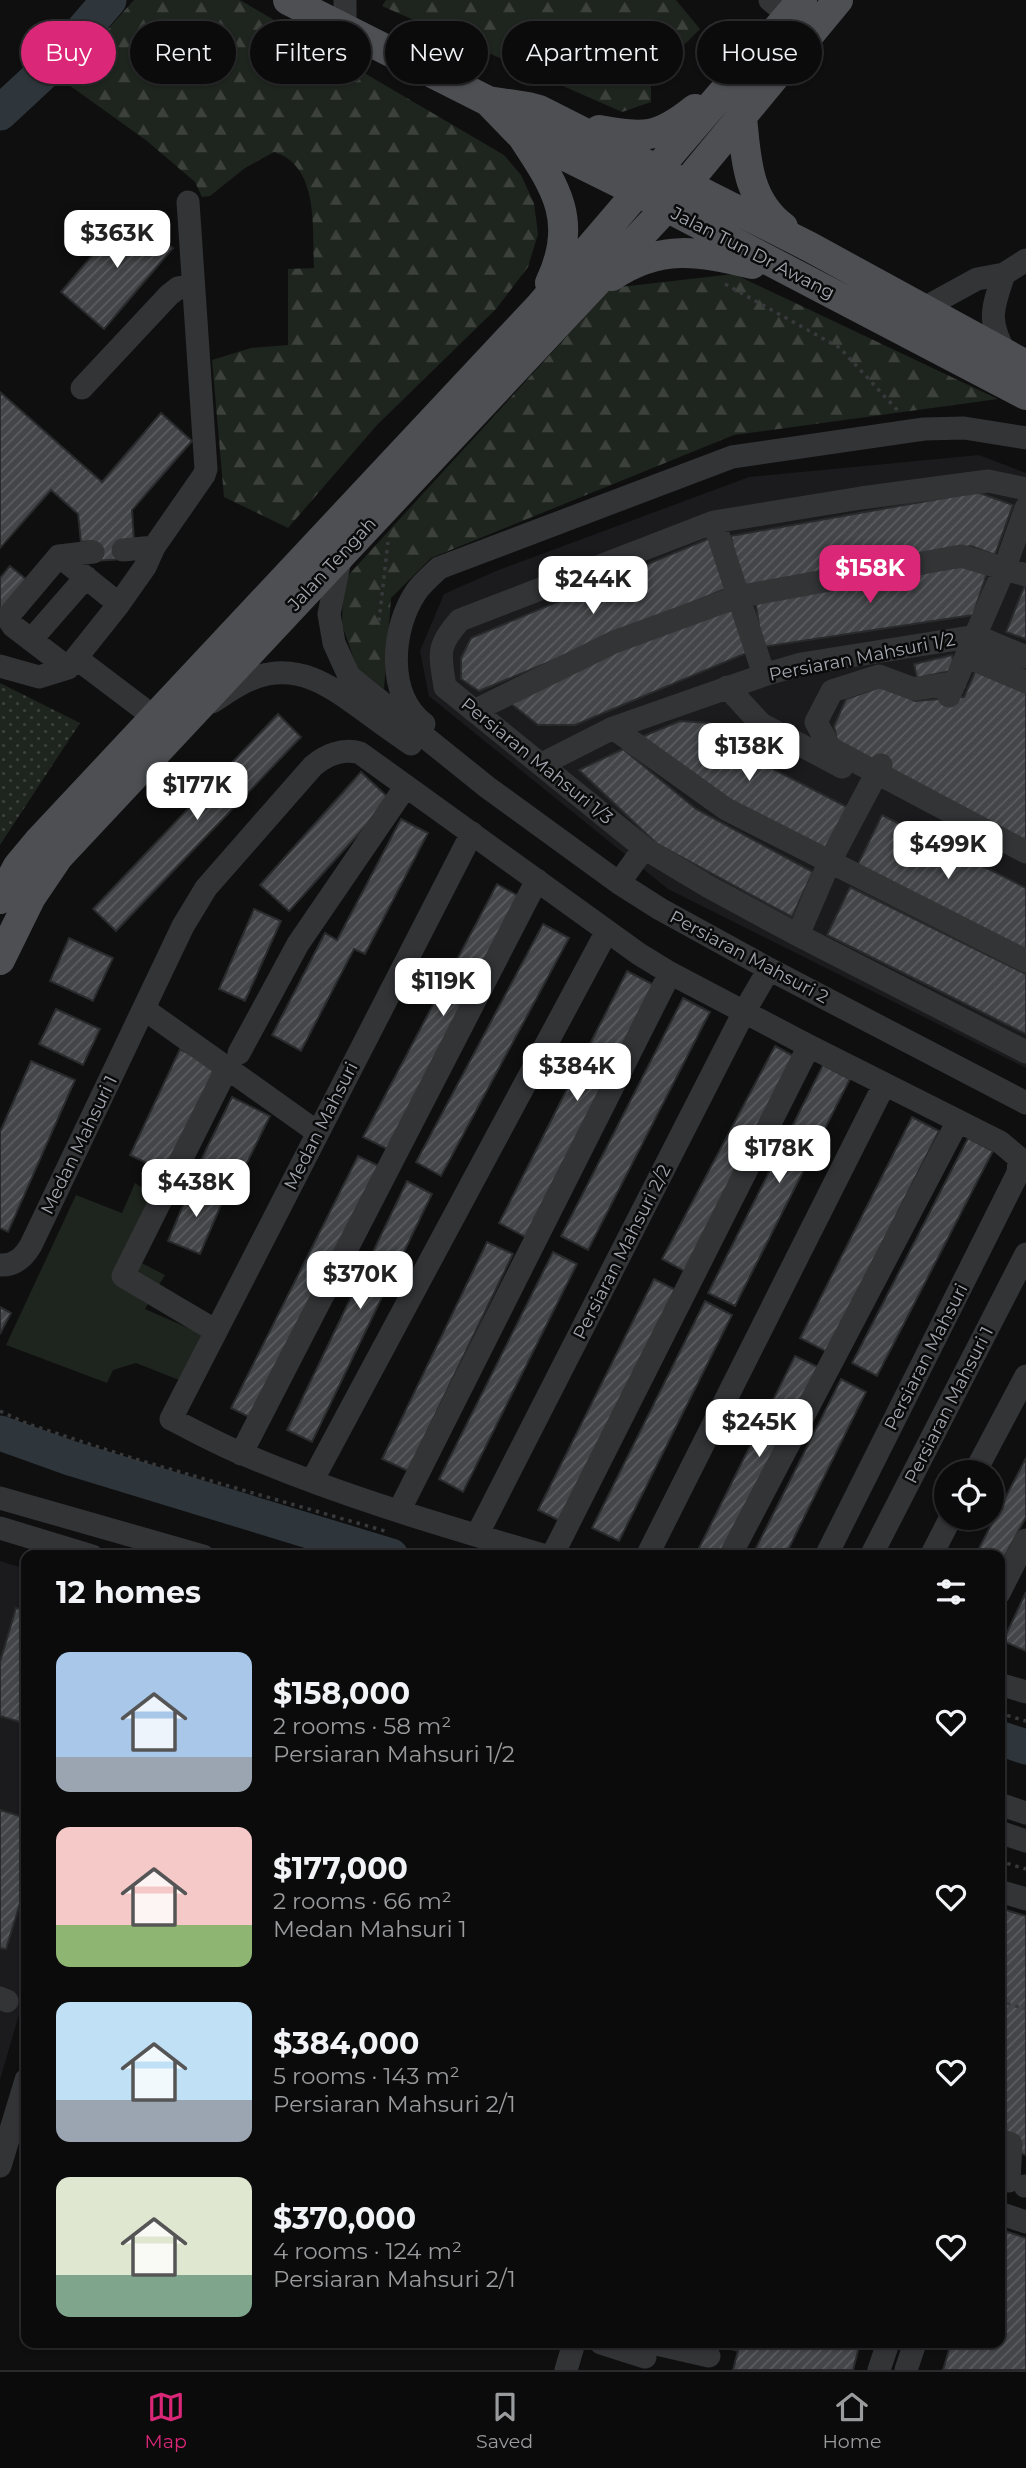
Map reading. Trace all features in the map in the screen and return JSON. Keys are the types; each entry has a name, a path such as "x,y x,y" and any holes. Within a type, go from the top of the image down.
{"main road":[{"name":"Jalan Tun Dr Awang","path":"288,0 345,15 488,102 519,133 638,191 1026,395"},
{"name":"Jalan Tengah","path":"0,960 31,897 51,866 666,208 838,0"},
{"path":"776,21 787,5"},
{"path":"567,124 623,134 646,135 663,131 726,84"},
{"name":"Jalan Tengah","path":"0,899 18,866 38,842 540,306 731,84"},
{"name":"Jalan Tun Dr Awang","path":"488,102 528,107 658,168 1016,359"},
{"path":"742,117 747,169 754,192 776,221 810,247"},
{"path":"519,133 547,174 563,216 565,237 560,262 540,306"},
{"path":"586,293 629,264 653,255 668,253 715,255 793,274"}],"street":[{"path":"0,666 39,677 72,664 145,567 154,547 201,481 206,469 188,202"},
{"path":"924,309 977,279 1004,274 1026,260"},
{"path":"1004,274 993,312 996,337 1016,359"},
{"path":"82,388 169,295 178,288 192,286"},
{"path":"486,787 463,754 419,720 404,700 399,682 396,651 402,620 416,592 439,568 732,457 924,429 964,428 1026,438"},
{"name":"Persiaran Mahsuri 1/3","path":"1026,489 988,481 714,522 460,620 443,639 441,661 445,687 645,848 709,887 798,935 1026,1052"},
{"path":"1026,508 1016,571 976,636 952,691 914,689 879,676 832,691 816,722 830,748 1026,852"},
{"path":"714,522 764,675"},
{"path":"123,550 154,547"},
{"path":"93,552 59,556 10,614 9,620 31,640 154,717"},
{"path":"341,555 329,614 334,643 349,676 486,787"},
{"path":"59,556 119,604"},
{"path":"474,711 614,642 737,597 961,556 1016,571"},
{"path":"31,640 86,577"},
{"name":"Persiaran Mahsuri 1/2","path":"542,764 613,728 801,664 976,636 1026,657"},
{"path":"967,657 1026,682"},
{"path":"191,716 252,678 272,673 294,672 313,677 333,688 444,768 486,787"},
{"path":"727,687 761,724 877,774 1026,866"},
{"path":"613,728 726,809 1026,961"},
{"name":"Medan Mahsuri 1","path":"0,1265 16,1262 32,1245 183,926 206,888 313,766 329,754 354,751 406,786"},
{"path":"798,935 829,863 877,774"},
{"path":"216,1331 123,1276 233,1060 298,944 406,786 607,931 670,973 958,1121 733,1550"},
{"name":"Persiaran Mahsuri 2","path":"486,787 619,883 660,909 1026,1103"},
{"name":"Medan Mahsuri","path":"241,1454 171,1419 472,834"},
{"path":"619,883 645,848"},
{"path":"526,1550 399,1511 241,1454 537,880"},
{"path":"312,1481 607,931"},
{"name":"Persiaran Mahsuri 2/2","path":"477,1535 744,1012 769,969"},
{"path":"399,1511 670,973"},
{"path":"144,1009 233,1060 317,1132"},
{"path":"555,1550 809,1046"},
{"path":"650,1550 884,1085"},
{"name":"Persiaran Mahsuri","path":"829,1550 1018,1173 1018,1158 1000,1142 958,1121"},
{"name":"Persiaran Mahsuri 1","path":"874,1550 1026,1254"},
{"path":"981,1460 1026,1376"},
{"path":"0,1499 183,1550"},
{"path":"64,1515 89,1534 134,1550"},
{"path":"0,1528 72,1550"},
{"path":"934,1550 944,1530"},
{"path":"1005,1581 1026,1541"},
{"path":"1005,1686 1026,1692"},
{"path":"1005,1806 1026,1813"},
{"path":"1005,1834 1026,1841"},
{"path":"1005,1893 1026,1899"},
{"path":"0,2166 19,2132"},
{"path":"1005,2142 1011,2144 1017,2184"},
{"path":"1005,2215 1026,2222"},
{"path":"558,2348 558,2370"},
{"path":"566,2370 573,2348"},
{"path":"624,2348 647,2353 698,2351"},
{"path":"879,2370 886,2348"},
{"path":"906,2370 913,2348"}],"path":[{"path":"720,282 840,348 902,415"},
{"path":"379,621 388,542 397,533"},
{"path":"0,1411 28,1424 135,1459 388,1532"},
{"path":"1005,1715 1026,1721"},
{"path":"1005,1863 1026,1869"},
{"path":"1005,2003 1026,2009"}],"shaded area":[{"path":"979,455 1026,473 1026,1068 668,889 429,696 420,651 444,594 496,571 749,477"},
{"path":"0,1561 21,1567 21,2007 0,2080"}],"green space":[{"path":"134,0 240,0 276,21 250,21 250,84 371,84 371,77 504,155 521,175 534,203 538,234 528,267 496,309 377,425 288,528 224,497 212,360 251,348 288,345 288,269 314,268 313,218 306,185 289,159 274,152 245,168 210,196 202,197 195,182 147,141 68,84 116,84 115,21"},
{"path":"386,0 676,0 697,25 697,32 683,46 683,21 502,21 502,59 488,53 488,21 416,21 382,6"},
{"path":"559,84 651,84 651,102 622,112"},
{"path":"734,274 998,399 734,435 431,558 391,598 384,689 357,668 342,625 343,581 611,288"},
{"path":"0,683 80,723 0,845"},
{"path":"135,1183 157,1197 130,1257 165,1275 145,1309 202,1334 179,1380 136,1363 113,1370 107,1383 6,1345 76,1195 122,1213"}],"building":[{"path":"130,211 173,248 104,329 61,292"},
{"path":"0,392 102,482 161,413 192,441 132,510 134,540 124,559 93,561 92,541 81,542 78,514 51,490 0,548"},
{"path":"977,492 1013,505 995,555 971,546 740,587 731,536"},
{"path":"710,538 730,587 479,691 461,679 461,658 471,638"},
{"path":"973,565 988,570 973,615 762,647 755,598"},
{"path":"10,566 27,580 0,614 0,578"},
{"path":"1026,587 1026,639 1006,632"},
{"path":"730,604 749,652 575,725 538,725 504,698"},
{"path":"952,655 955,670 917,678 914,664"},
{"path":"977,668 1026,689 1026,844 837,741 834,726 846,699 883,686 915,701 964,697"},
{"path":"278,714 301,737 116,931 93,909"},
{"path":"680,721 710,723 742,753 849,808 826,853 713,795 639,738"},
{"path":"623,749 696,809 813,872 792,917 657,844 579,770"},
{"path":"361,772 390,799 289,911 260,885"},
{"path":"882,815 1026,888 1026,952 857,866"},
{"path":"401,819 428,833 365,954 354,949 301,1051 272,1035 325,933 337,940"},
{"path":"497,884 522,898 389,1150 363,1137"},
{"path":"850,887 1026,974 1026,1034 827,935"},
{"path":"254,909 281,921 245,1001 219,989"},
{"path":"543,924 569,938 441,1176 416,1162"},
{"path":"69,938 113,958 93,1001 50,981"},
{"path":"627,971 654,985 525,1237 499,1223"},
{"path":"683,998 710,1012 588,1250 561,1236"},
{"path":"56,1009 100,1029 83,1065 39,1044"},
{"path":"775,1046 801,1060 688,1273 662,1259"},
{"path":"180,1049 218,1068 168,1173 130,1155"},
{"path":"31,1061 75,1080 8,1232 0,1228 0,1132"},
{"path":"823,1065 850,1079 735,1306 708,1293"},
{"path":"232,1097 270,1116 236,1185 198,1166"},
{"path":"912,1117 939,1131 827,1352 800,1338"},
{"path":"968,1138 993,1151 877,1376 852,1363"},
{"path":"358,1156 381,1167 255,1420 231,1408"},
{"path":"407,1181 432,1194 312,1442 287,1430"},
{"path":"192,1184 224,1198 200,1254 168,1241"},
{"path":"487,1242 513,1254 408,1471 382,1459"},
{"path":"553,1252 577,1264 463,1492 439,1479"},
{"path":"654,1279 680,1292 564,1523 538,1510"},
{"path":"705,1301 732,1315 619,1541 592,1528"},
{"path":"0,1307 11,1313 0,1334"},
{"path":"795,1356 820,1368 729,1550 698,1550"},
{"path":"841,1379 866,1392 788,1550 755,1550"},
{"path":"1026,1458 1026,1517 1005,1556 1005,1550 978,1550 989,1530 1004,1530 1004,1500"},
{"path":"1026,1592 1026,1651 1005,1642"},
{"path":"16,1608 21,1610 21,1722 0,1716 0,1662"},
{"path":"0,1810 21,1816 21,1900 6,1949 0,1948"},
{"path":"1005,1910 1026,1916 1026,2155 1005,2149"},
{"path":"1005,2231 1026,2238 1026,2370 943,2370 950,2348 1005,2348"},
{"path":"728,2348 859,2348 853,2370 733,2370 738,2351"}],"waterway":[{"path":"0,113 58,59 109,0"},
{"path":"0,1433 70,1458 371,1550"},
{"path":"1005,1740 1026,1747"}]}
